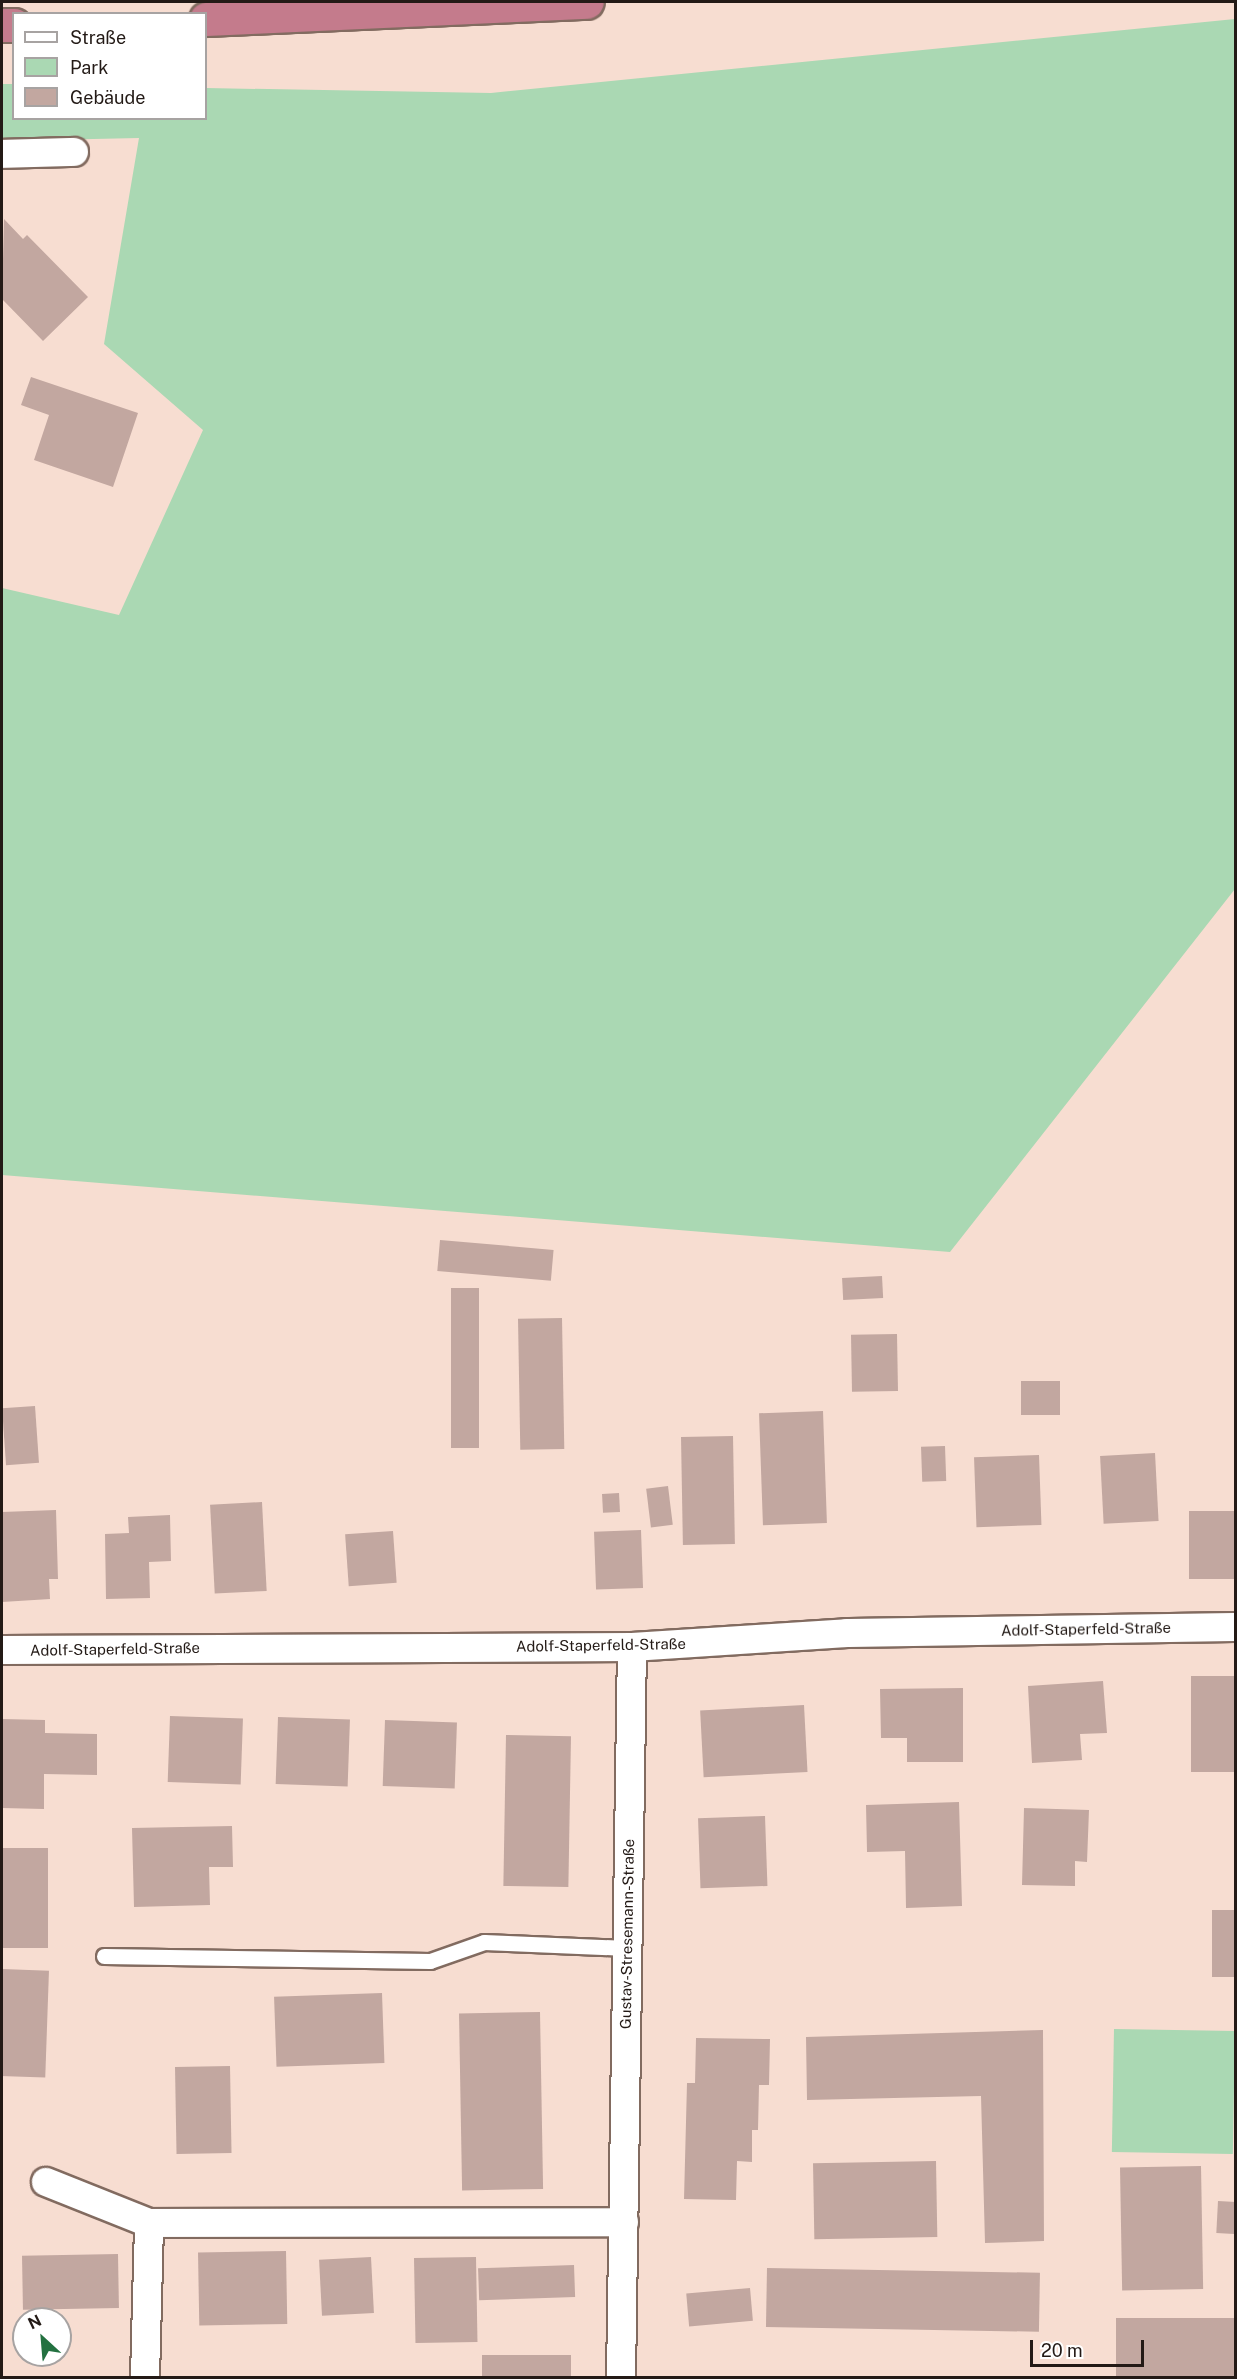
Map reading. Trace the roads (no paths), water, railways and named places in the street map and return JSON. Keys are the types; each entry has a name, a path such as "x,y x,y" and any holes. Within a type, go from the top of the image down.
{"highway":[{"path":"207,19 586,2"}],"street":[{"path":"2,154 74,152"},
{"name":"Adolf-Staperfeld-Straße","path":"2,1650 632,1647 847,1633 1236,1627"},
{"name":"Gustav-Stresemann-Straße","path":"621,2378 632,1647"},
{"path":"46,2182 149,2223 624,2222"},
{"path":"146,2378 149,2223"}],"lane":[{"path":"104,1956 430,1961 484,1942 626,1948"}]}
